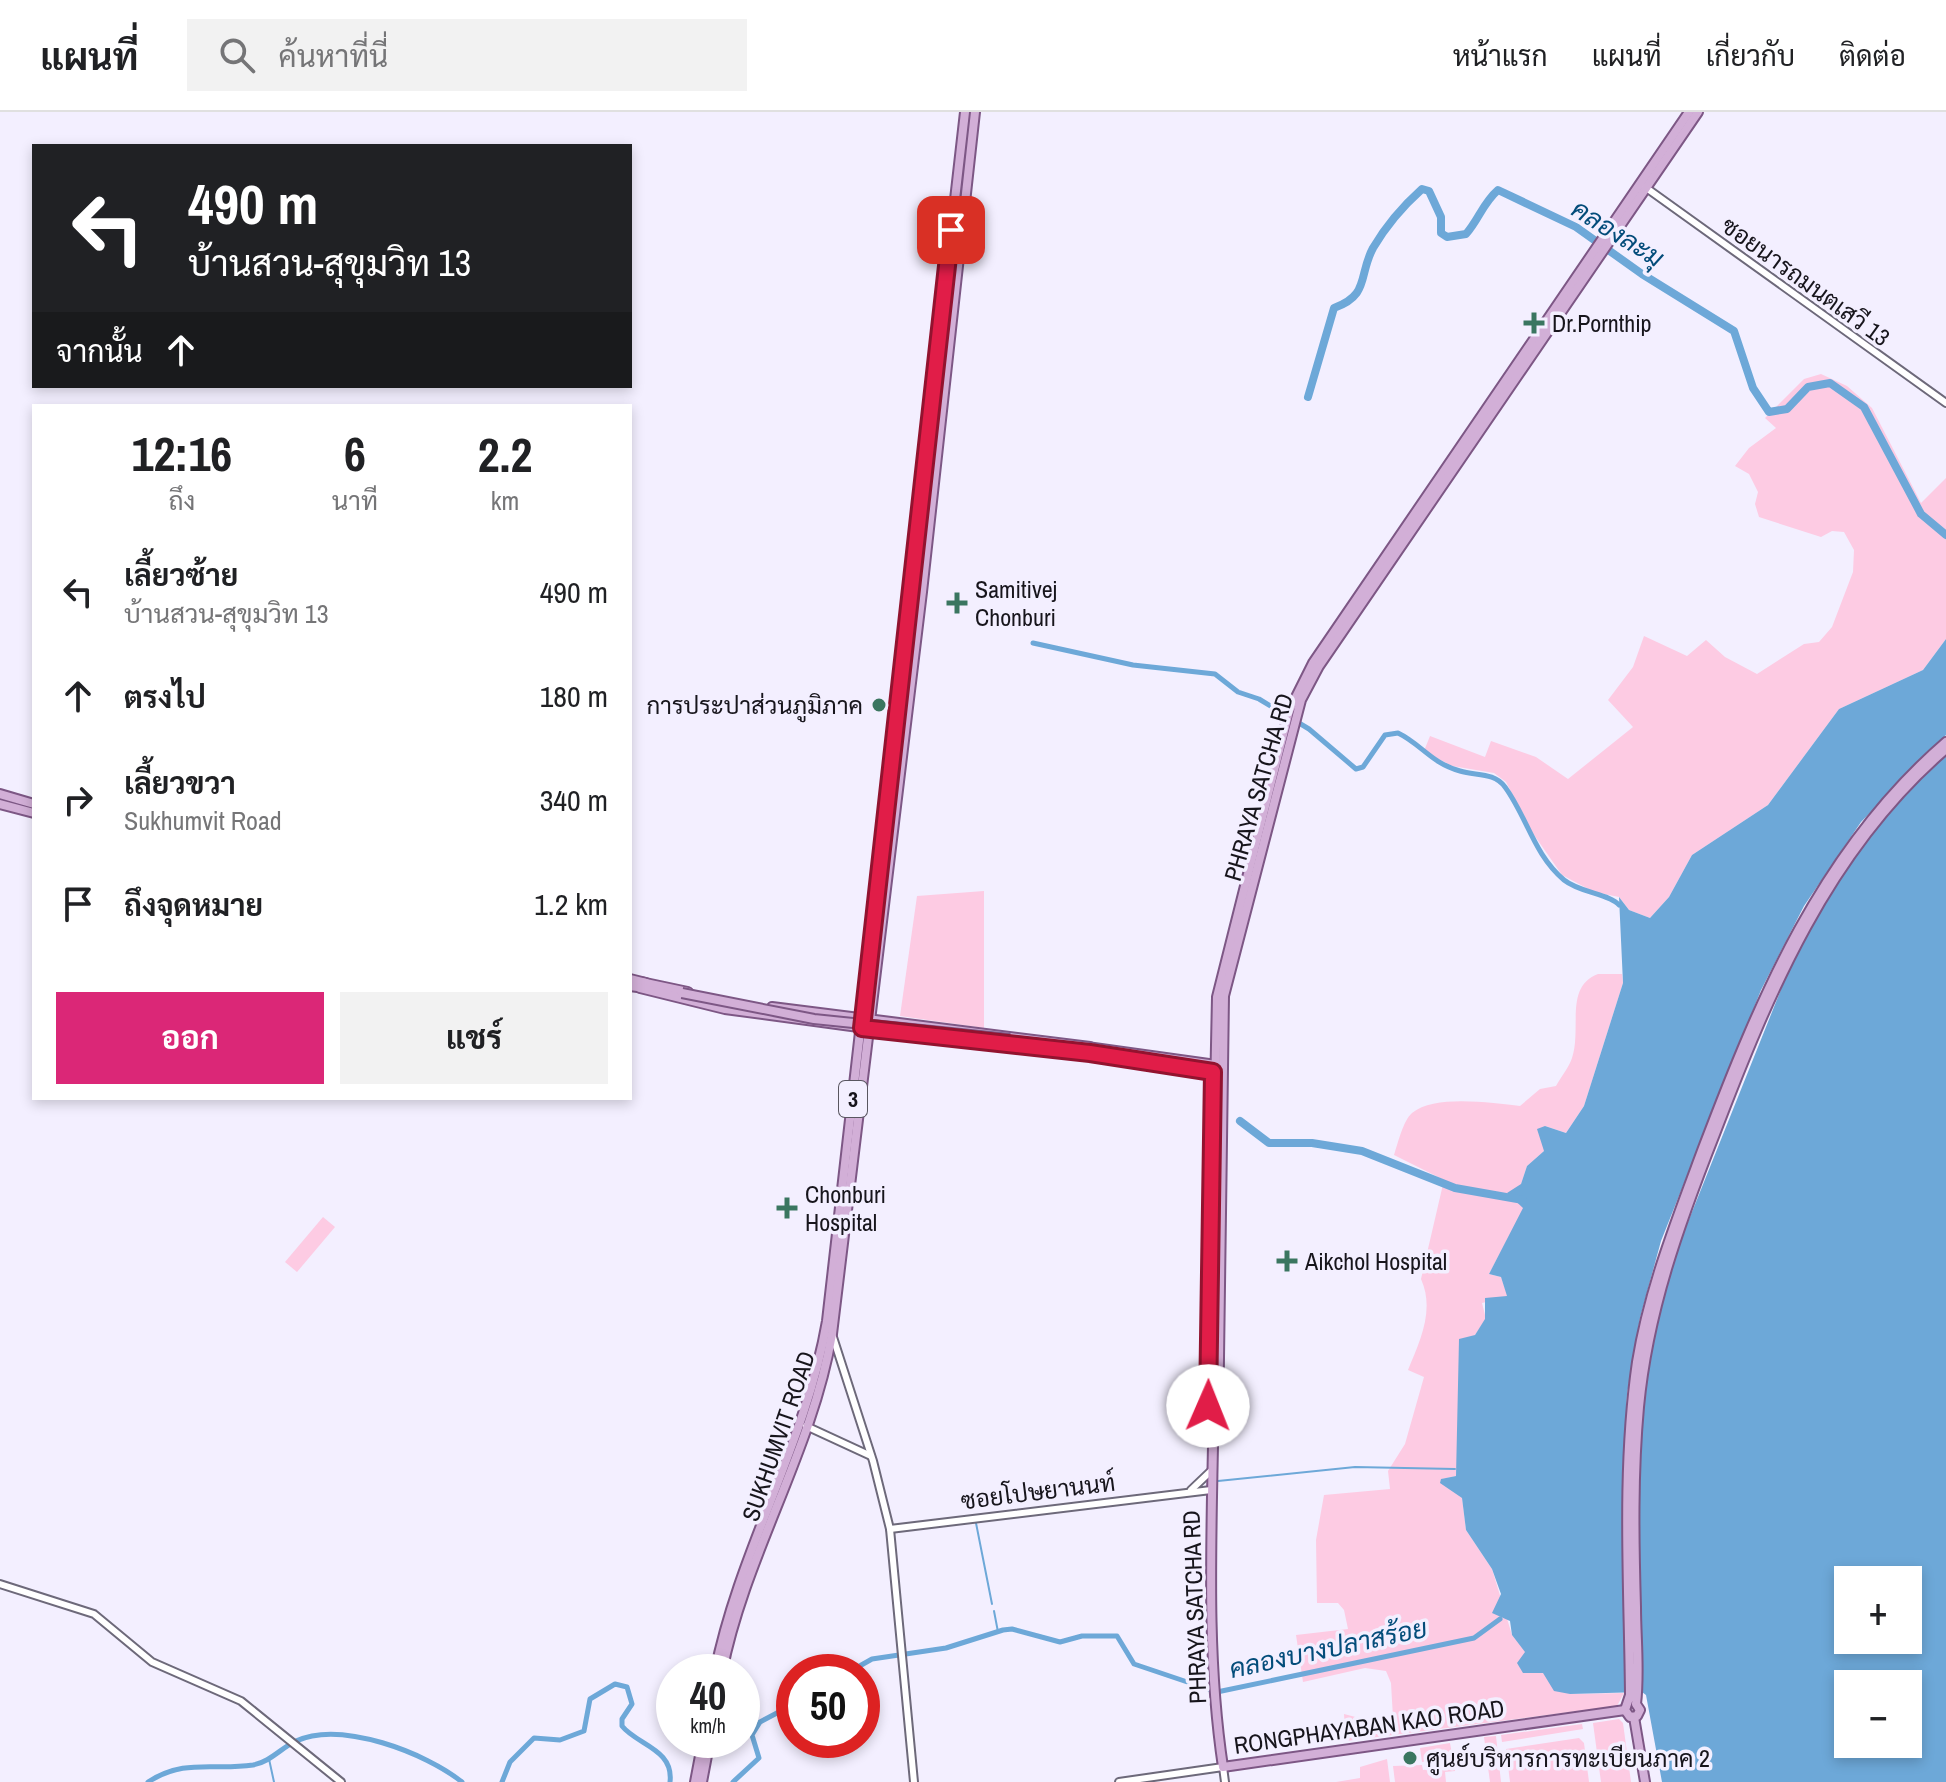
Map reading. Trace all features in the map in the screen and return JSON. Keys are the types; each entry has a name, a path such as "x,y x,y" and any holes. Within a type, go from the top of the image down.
{"main road":[{"name":"SUKHUMVIT ROAD","path":"719,1654 728,1615 804,1425 832,1334 965,112"},
{"name":"SUKHUMVIT ROAD","path":"867,1017 950,342 975,112"},
{"name":"PHRAYA SATCHA RD","path":"1604,243 1689,112"},
{"name":"PHRAYA SATCHA RD","path":"1223,1767 1214,1686 1211,1490 1217,1069 1227,974 1292,713 1319,666 1597,252 1698,112"},
{"path":"940,341 950,342"},
{"path":"1632,1701 1630,1435 1640,1349 1666,1246 1768,985 1796,931 1861,832 1894,793 1946,742"},
{"path":"1645,1782 1634,1717 1628,1716 1632,1701 1636,1436 1651,1326 1671,1249 1735,1080 1795,945 1818,903 1865,836 1898,796 1946,749"},
{"path":"3,800 32,804"},
{"path":"3,800 32,812"},
{"path":"637,985 814,1019 1090,1050"},
{"path":"637,985 724,1009 815,1018 866,1028 1090,1050"},
{"path":"815,1018 867,1017 1217,1069"},
{"name":"SUKHUMVIT ROAD","path":"804,1425 826,1328 866,1028"},
{"name":"SUKHUMVIT ROAD","path":"726,1654 754,1553"},
{"name":"RONGPHAYABAN KAO ROAD","path":"1223,1767 1632,1701"},
{"path":"699,1781 702,1758"}],"street":[{"name":"ซอยนารถมนตเสวี 13","path":"1645,187 1946,403"},
{"path":"0,816 3,800"},
{"path":"832,1334 871,1456 890,1529 914,1782"},
{"path":"804,1425 871,1456"},
{"path":"1191,1490 1212,1470"},
{"name":"ซอยโปษยานนท์","path":"890,1529 1191,1490 1211,1490"},
{"path":"0,1584 94,1614 152,1662 241,1701 341,1782"},
{"path":"1223,1767 1225,1782"},
{"name":"RONGPHAYABAN KAO ROAD","path":"1119,1782 1223,1767"}],"shaded area":[{"path":"1821,374 1847,386 1872,408 1921,503 1946,478 1946,639 1923,670 1839,709 1768,805 1692,855 1669,897 1650,918 1629,910 1619,897 1594,892 1562,875 1532,832 1506,782 1494,773 1452,766 1424,751 1430,736 1485,757 1491,741 1536,757 1568,779 1633,727 1608,700 1633,667 1644,636 1687,656 1706,640 1725,657 1757,674 1804,644 1819,642 1832,627 1853,572 1854,550 1844,532 1832,531 1821,537 1759,517 1755,504 1758,492 1749,474 1735,466 1749,448 1776,428 1765,418 1804,379"},
{"path":"984,891 984,1028 900,1016 917,896"},
{"path":"1598,974 1622,974 1623,983 1584,1106 1566,1133 1545,1126 1544,1151 1527,1166 1521,1184 1524,1208 1489,1274 1501,1277 1508,1297 1482,1303 1486,1319 1475,1335 1456,1476 1442,1479 1462,1498 1466,1530 1492,1569 1512,1635 1543,1673 1570,1694 1624,1693 1617,1706 1346,1741 1344,1714 1386,1725 1393,1718 1391,1683 1386,1671 1365,1668 1303,1682 1296,1635 1348,1629 1344,1610 1338,1603 1317,1603 1316,1540 1324,1495 1390,1489 1388,1471 1405,1444 1424,1377 1408,1370 1424,1325 1427,1302 1421,1279 1444,1180 1394,1155 1399,1139 1409,1117 1422,1107 1464,1101 1520,1106 1540,1089 1556,1086 1572,1058 1575,1046 1577,998 1588,980"},
{"path":"323,1217 335,1227 297,1272 285,1262"},
{"path":"1619,1719 1623,1723 1631,1782 1601,1782 1593,1723"},
{"path":"1582,1724 1583,1729 1502,1742 1501,1735"},
{"path":"1496,1736 1501,1782 1490,1782 1484,1737"},
{"path":"1579,1738 1584,1743 1589,1782 1510,1782 1506,1749"},
{"path":"1450,1743 1455,1771 1445,1772 1446,1782 1395,1782 1393,1766 1422,1765 1423,1770 1439,1767 1438,1759 1422,1762 1420,1748"},
{"path":"1387,1759 1390,1782 1336,1782 1360,1778 1360,1767"}],"water":[{"path":"1946,639 1946,1782 1662,1782 1646,1695 1642,1692 1570,1694 1554,1691 1543,1673 1523,1673 1517,1663 1525,1652 1512,1635 1510,1621 1492,1613 1501,1594 1492,1569 1466,1530 1462,1498 1440,1483 1441,1479 1456,1476 1459,1339 1475,1335 1485,1319 1485,1298 1507,1296 1501,1277 1489,1274 1523,1208 1507,1193 1521,1184 1527,1166 1544,1151 1537,1129 1545,1126 1566,1133 1584,1106 1623,983 1619,897 1629,910 1650,918 1669,897 1692,855 1768,805 1839,709 1923,670"}],"pier":[{"path":"1946,735 1946,753 1882,818 1842,871 1783,976 1786,977 1678,1247 1648,1347 1638,1454 1639,1695 1625,1695 1624,1453 1627,1394 1640,1318 1661,1241 1761,990 1804,906 1861,822"}],"waterway":[{"name":"คลองละมุ","path":"1308,397 1334,308 1358,291 1373,248 1402,209 1422,189 1429,191 1441,217 1441,233 1447,237 1466,234 1498,190 1576,227 1642,274 1734,331 1753,388 1769,412 1787,409 1808,387 1830,383 1864,407 1921,514 1946,535"},
{"path":"1033,643 1133,665 1215,674 1238,692 1259,699 1309,729 1356,769 1363,767 1385,735 1398,733 1450,768 1501,782 1554,870 1578,888 1609,898 1619,905"},
{"path":"1240,1121 1269,1143 1312,1143 1362,1151 1455,1188 1523,1200"},
{"path":"1218,1481 1355,1467 1455,1469"},
{"path":"976,1523 992,1604"},
{"path":"994,1611 998,1632"},
{"name":"คลองบางปลาสร้อย","path":"880,1658 946,1648 1012,1629 1060,1642 1082,1636 1117,1636 1134,1664 1217,1692 1474,1638 1500,1619"},
{"name":"คลองบางปลาสร้อย","path":"502,1782 510,1762 534,1738 560,1740 584,1731 590,1699 615,1684 627,1687 632,1704 622,1719 622,1726 661,1755 670,1771 670,1782"},
{"name":"คลองบางปลาสร้อย","path":"733,1782 759,1758 752,1735 760,1722 776,1714"},
{"name":"คลองบางปลาสร้อย","path":"148,1782 187,1768 253,1765 296,1741 336,1734 359,1737 406,1751 462,1782"},
{"path":"269,1759 274,1782"}],"place":[{"name":"Dr.Pornthip","path":"1534,323"},
{"name":"Samitivej Chonburi","path":"957,603"},
{"name":"การประปาส่วนภูมิภาค","path":"879,705"},
{"name":"Chonburi Hospital","path":"787,1208"},
{"name":"Aikchol Hospital","path":"1287,1261"},
{"name":"ศูนย์บริหารการทะเบียนภาค 2","path":"1410,1758"}],"route":[{"path":"951,230 921,524 862,1028 1075,1054 1090,1053 1213,1072 1208,1406"}]}
